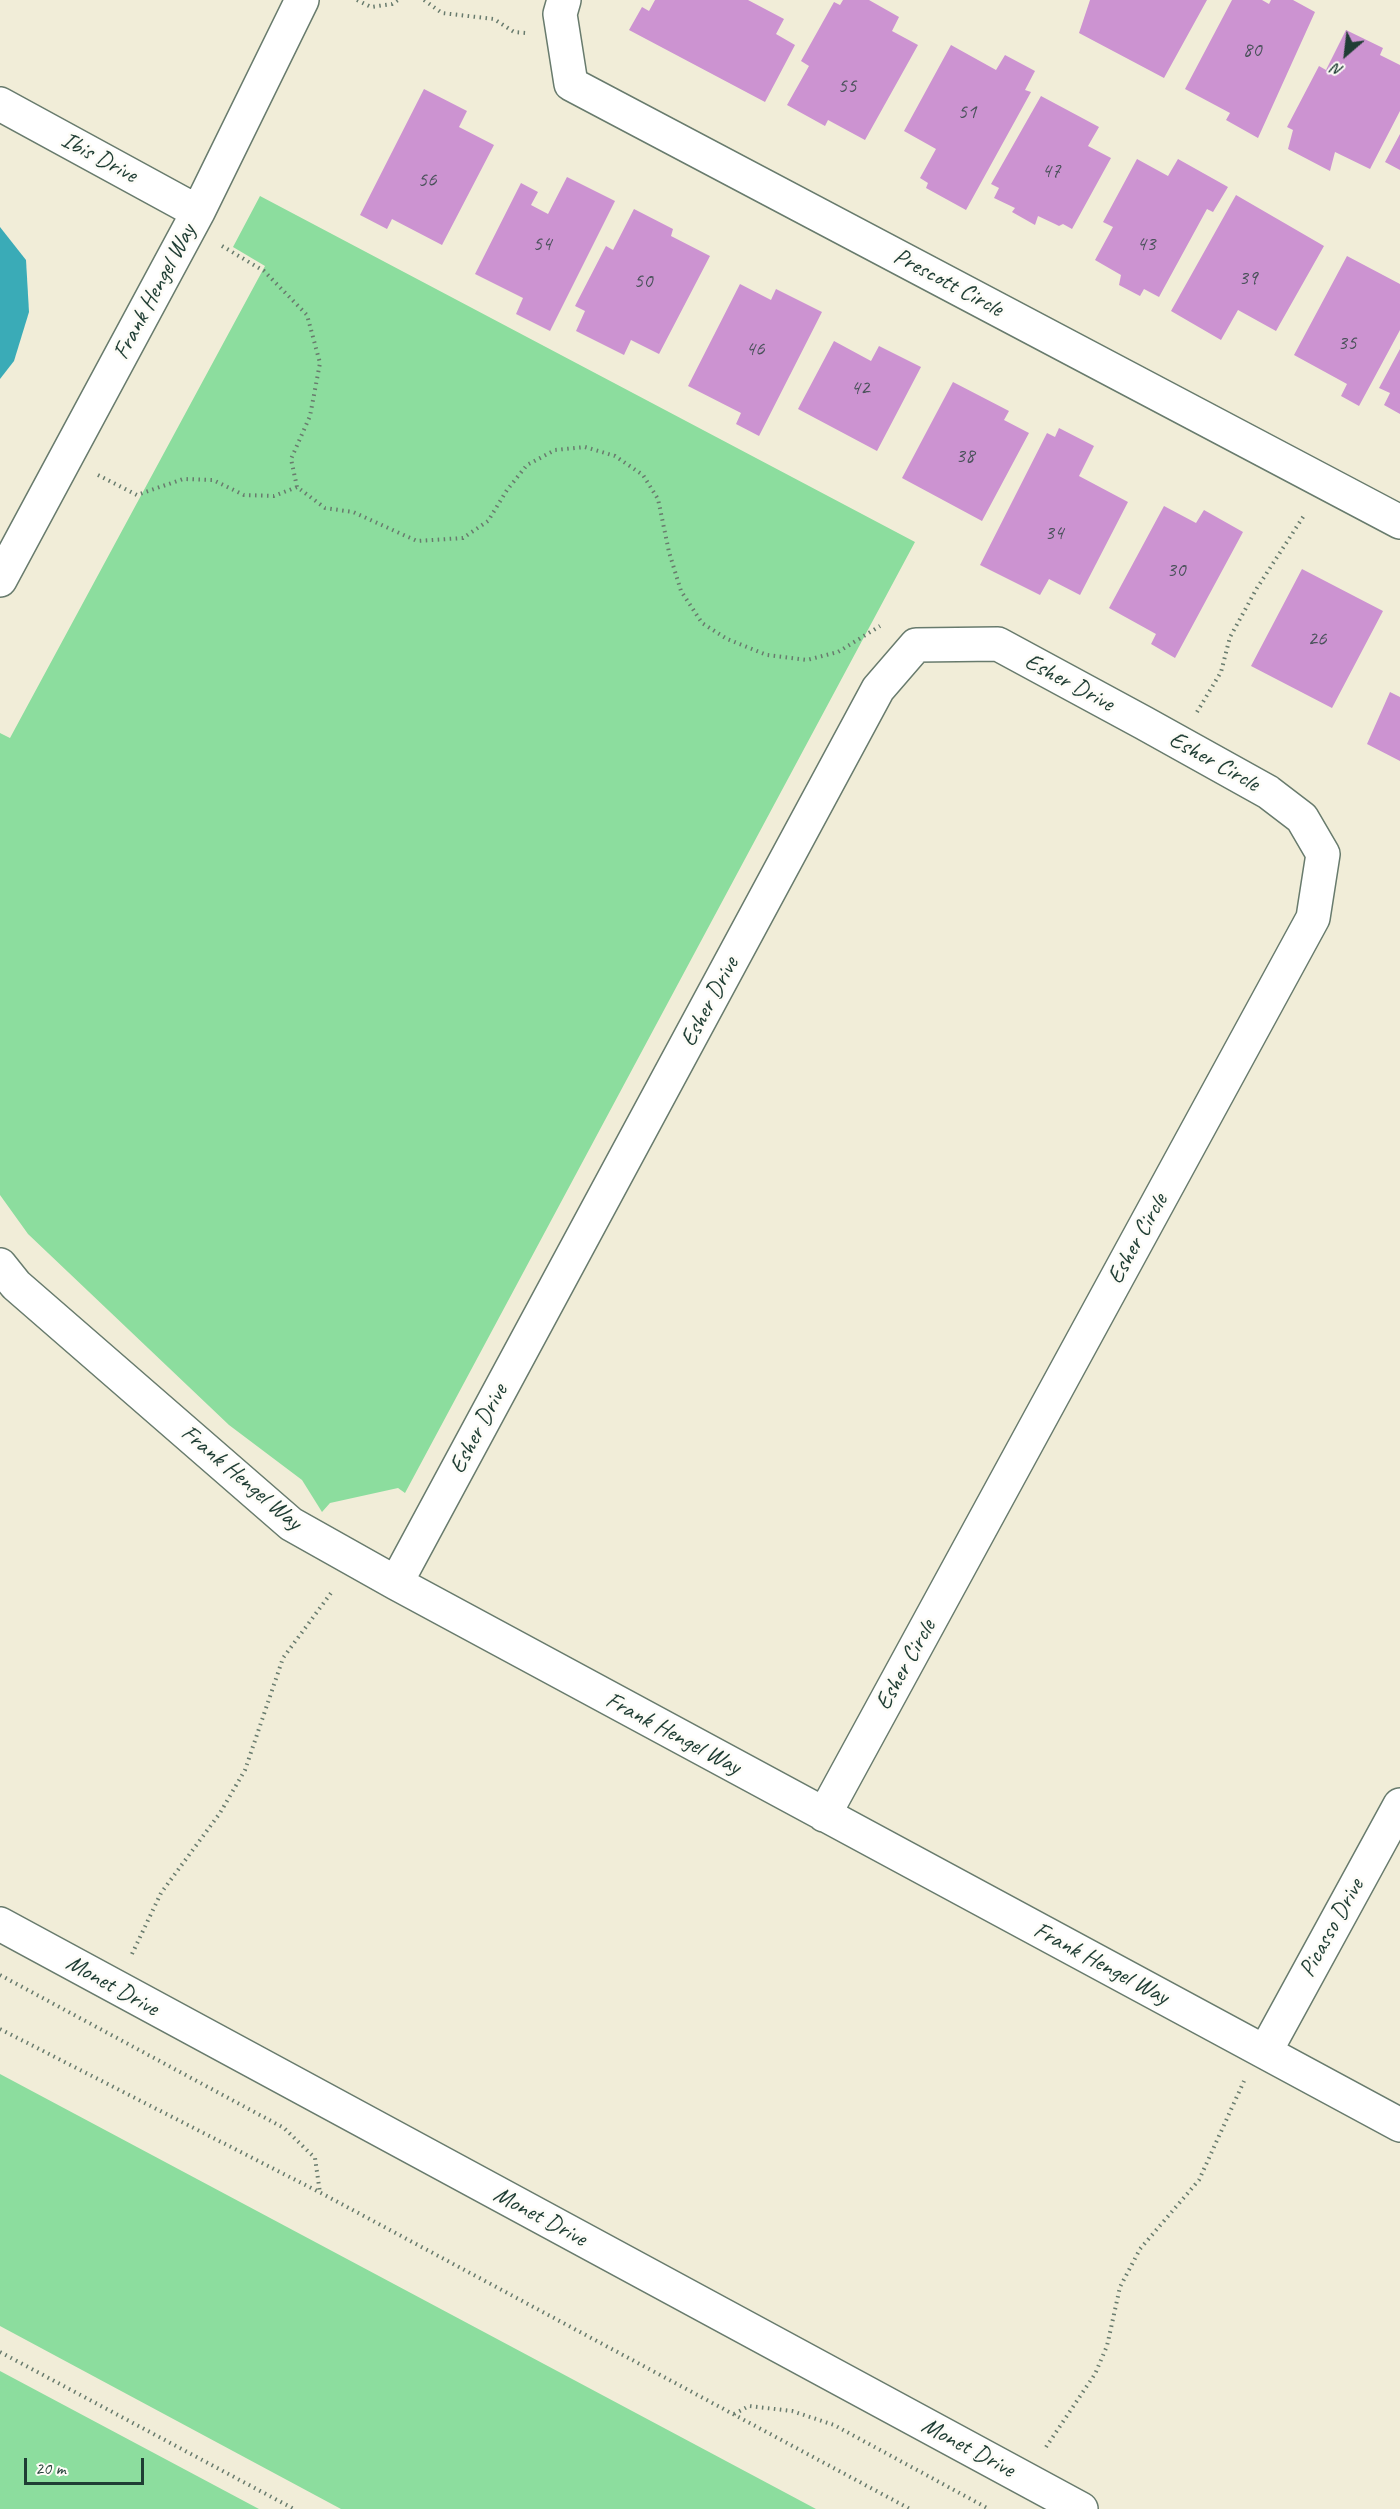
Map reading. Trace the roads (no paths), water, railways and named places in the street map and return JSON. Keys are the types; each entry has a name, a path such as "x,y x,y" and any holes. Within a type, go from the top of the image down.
{"street":[{"name":"Frank Hengel Way","path":"0,580 198,212 302,0"},
{"name":"Prescott Circle","path":"564,0 560,14 571,84 1400,522"},
{"name":"Ibis Drive","path":"0,104 198,212"},
{"name":"Esher Drive","path":"396,1583 878,688 916,645 998,644 1144,723"},
{"name":"Esher Circle","path":"824,1815 1313,918 1323,854 1302,818 1268,792 1144,723"},
{"name":"Frank Hengel Way","path":"0,1266 16,1285 291,1524 1400,2126"},
{"name":"Picasso Drive","path":"1265,2052 1400,1805"},
{"name":"Monet Drive","path":"0,1924 116,1989 1081,2509"}],"water":[{"path":"0,227 26,260 29,312 14,361 0,379"}]}
